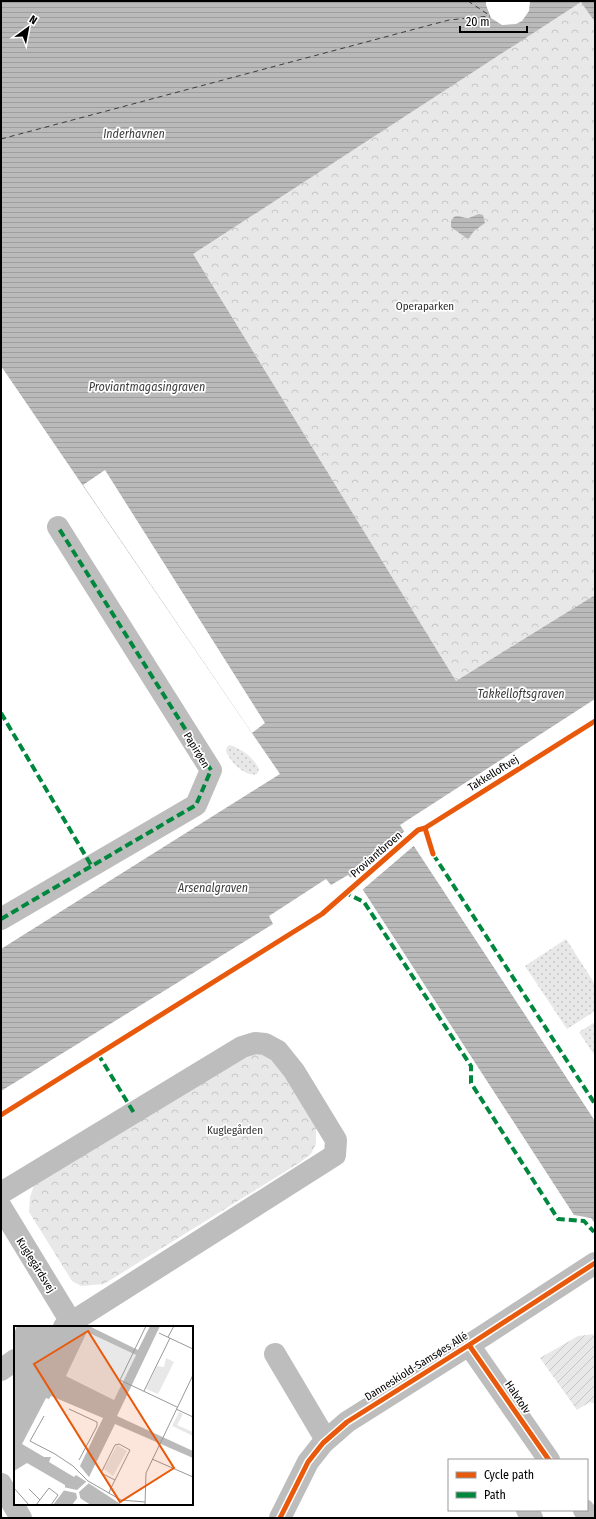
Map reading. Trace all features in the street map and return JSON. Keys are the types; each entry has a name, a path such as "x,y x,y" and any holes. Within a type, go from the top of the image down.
{"street":[{"name":"Papirøen","path":"1,919 196,805 211,770 58,527"},
{"path":"1,1193 242,1047 254,1043 265,1044 278,1051 294,1071 336,1140 335,1155 68,1324"},
{"name":"Kuglegårdsvej","path":"1,1208 68,1324"},
{"name":"Danneskiold-Samsøes Allé","path":"280,1518 308,1462 326,1440 347,1422 469,1345 594,1263"},
{"name":"Halvtolv","path":"469,1345 548,1459"},
{"path":"275,1354 326,1440"},
{"path":"1,1370 14,1361"},
{"path":"1,1484 21,1518"}],"green space":[{"name":"Operaparken","path":"582,1 595,22 595,595 456,681 192,254"},
{"path":"230,745 251,757 259,769 257,774 243,771 234,764 226,751 227,747"},
{"path":"566,939 595,984 595,1011 567,1029 525,966"},
{"path":"595,1022 595,1056 579,1032"},
{"name":"Kuglegården","path":"252,1050 275,1061 316,1126 316,1144 311,1154 299,1163 104,1284 81,1286 72,1281 29,1212 30,1197 34,1185"},
{"path":"595,1334 595,1404 590,1402 577,1410 540,1358 578,1336"}],"water":[{"path":"1,1 595,1 595,22 581,2 193,254 456,681 595,595 595,699 400,825 595,1121 595,1224 591,1218 574,1215 363,890 348,875 331,885 326,879 269,916 273,924 1,1091 1,949 280,774 1,366"},
{"path":"479,214 483,215 485,223 474,231 469,238 465,237 451,227 451,221 455,216 469,218"}],"pier":[{"path":"486,1 530,1 529,11 522,21 516,24 502,25 491,18"},
{"path":"105,470 265,723 252,733 83,485"},
{"path":"406,830 416,844 361,891 349,879"}],"ferry route":[{"path":"468,1 489,15"},
{"path":"1,139 449,20 490,16"}],"marked path":[{"path":"1,919 196,805 211,770 58,527"},
{"path":"1,713 91,865"},
{"path":"433,854 595,1104"},
{"path":"344,895 346,893 364,902 471,1066 471,1083 558,1219 584,1221 594,1232"},
{"path":"98,1054 134,1113"}],"cycle path":[{"name":"Takkelloftvej","path":"433,854 425,828 595,721"},
{"name":"Proviantbroen","path":"1,1115 322,914 418,830 425,828"},
{"path":"280,1518 308,1462 323,1443 347,1422 595,1263"},
{"path":"469,1345 548,1459"}],"water label":[{"name":"Inderhavnen","path":"134,134"},
{"name":"Proviantmagasingraven","path":"147,387"},
{"name":"Takkelloftsgraven","path":"521,694"},
{"name":"Arsenalgraven","path":"213,888"}]}
